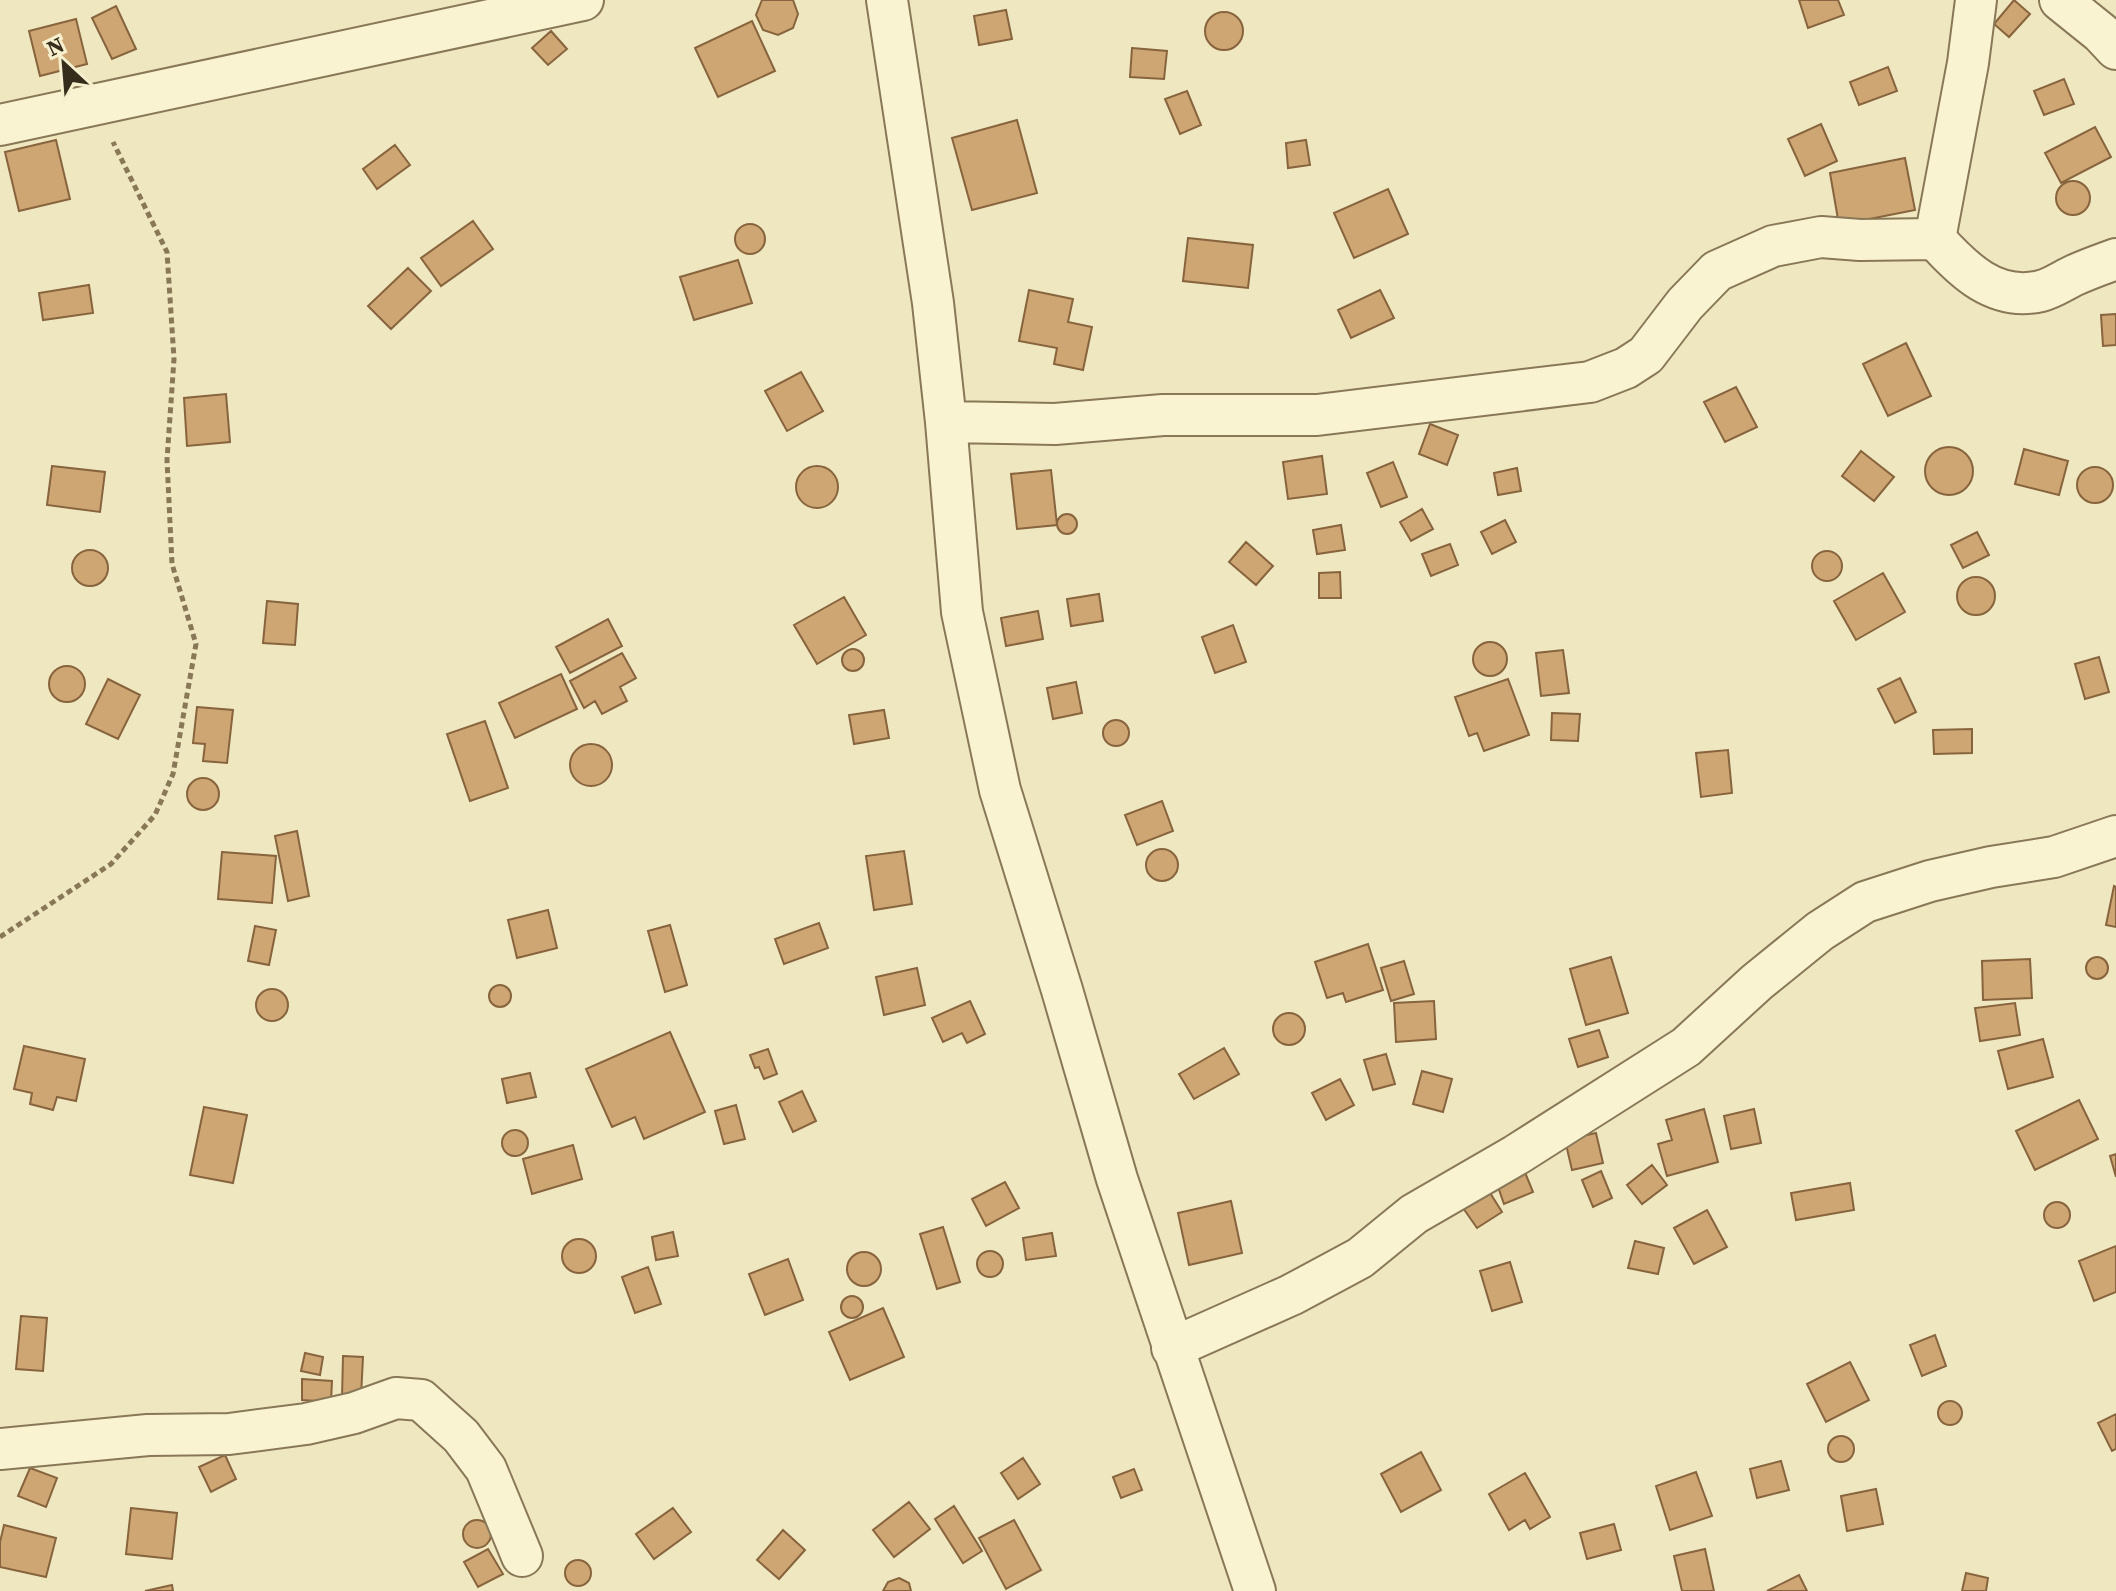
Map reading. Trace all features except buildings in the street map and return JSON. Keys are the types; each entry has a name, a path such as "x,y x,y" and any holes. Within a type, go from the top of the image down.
{"street":[{"path":"0,125 583,0"},
{"path":"887,0 931,288 962,612 1000,790 1117,1179 1255,1591"},
{"path":"1935,239 1968,63 1976,0"},
{"path":"946,422 1055,424 1163,415 1317,415 1590,382 1626,368 1646,355 1685,304 1717,271 1773,246 1821,237 1935,239 1958,265 1983,284 2012,294 2043,291 2116,259"},
{"path":"1172,1348 1291,1295 1360,1258 1414,1214 1516,1155 1686,1047 1757,982 1820,931 1865,902 1930,881 2054,857 2116,836"},
{"path":"0,1449 148,1435 229,1434 318,1421 354,1413 396,1398 421,1400 461,1436 486,1469 522,1556"}],"path":[{"path":"0,937 111,864 155,815 173,774 196,644 172,564 167,460 174,359 167,252 118,150 87,106"}]}
